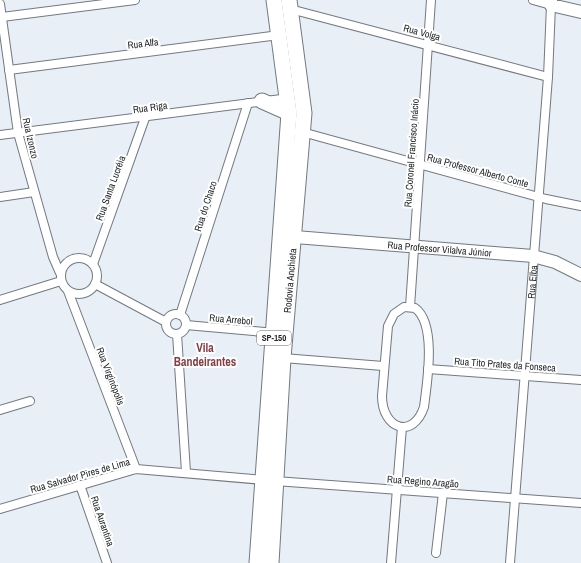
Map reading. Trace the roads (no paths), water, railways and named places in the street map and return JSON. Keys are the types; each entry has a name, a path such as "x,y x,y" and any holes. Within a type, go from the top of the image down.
{"highway":[{"name":"Rodovia Anchieta","path":"271,563 269,481 274,333 289,113 274,0"},
{"name":"Rodovia Anchieta","path":"257,563 269,481 283,358 304,113 303,96 289,4"},
{"path":"255,102 289,113"}],"street":[{"path":"2,17 135,0"},
{"name":"Rua Coronel Francisco Inácio","path":"410,307 431,0"},
{"path":"533,0 551,2 581,12"},
{"name":"Rua Elba","path":"510,563 537,196 548,77 551,2"},
{"name":"Rua Izonzo","path":"0,4 3,44 9,70 18,133 53,257 61,277"},
{"name":"Rua Volga","path":"289,4 548,77"},
{"name":"Rua Alfa","path":"9,70 279,35"},
{"name":"Rua Riga","path":"0,135 145,118 303,96"},
{"name":"Rua do Chaco","path":"180,315 255,102"},
{"name":"Rua Santa Lucréia","path":"93,264 145,118"},
{"name":"Rua Professor Alberto Conte","path":"302,132 420,165 581,206"},
{"path":"0,197 34,192"},
{"name":"Rua Professor Vilalva Júnior","path":"294,237 533,256 555,262 581,275"},
{"path":"0,300 61,277 67,262 74,258 80,258 93,264 97,274 95,284 86,293 79,294 68,291 61,277"},
{"path":"95,284 166,322 169,330 177,334"},
{"name":"Rua Virginópolis","path":"68,291 136,469"},
{"path":"410,307 418,310 424,320 428,343 428,369 422,415 412,424 402,426 392,423 384,413 382,405 383,366 390,319 398,310 410,307"},
{"path":"166,322 173,314 180,315 184,318 186,325 183,331 177,334"},
{"name":"Rua Arrebol","path":"186,325 274,333"},
{"path":"177,334 186,472"},
{"path":"283,358 383,366"},
{"name":"Rua Tito Prates da Fonseca","path":"428,369 581,380"},
{"path":"0,410 30,401"},
{"path":"391,563 402,426"},
{"name":"Rua Salvador Pires de Lima","path":"0,509 136,469 186,472 269,481"},
{"name":"Rua Regino Aragão","path":"269,481 581,503"},
{"name":"Rua Aurantina","path":"80,485 107,563"},
{"path":"436,553 443,493"}],"district":[{"name":"Vila Bandeirantes","path":"205,355"}]}
